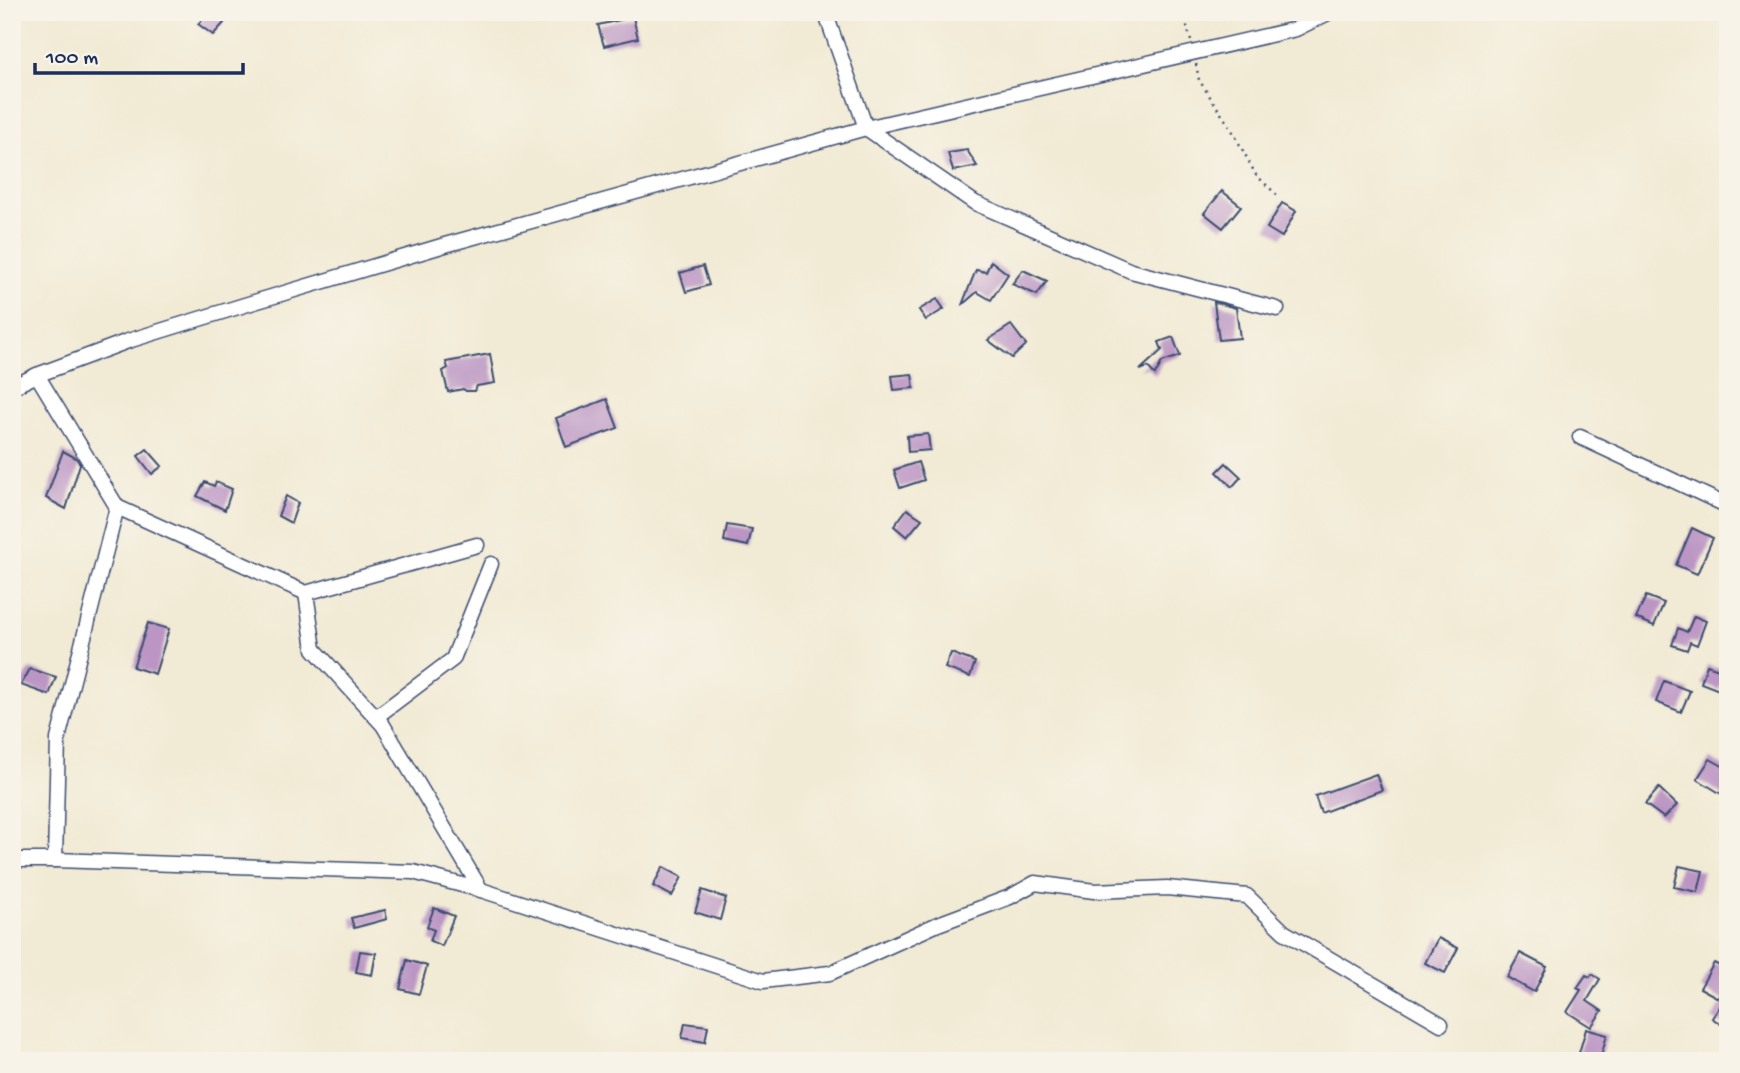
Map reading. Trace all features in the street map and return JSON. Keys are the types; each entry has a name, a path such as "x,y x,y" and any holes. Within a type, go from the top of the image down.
{"street":[{"path":"825,12 866,128 975,203 1131,271 1277,309"},
{"path":"12,387 128,341 445,245 866,128 1296,29 1330,12"},
{"path":"37,375 117,507 306,593 477,545"},
{"path":"1580,437 1728,506"},
{"path":"55,860 58,739 117,507"},
{"path":"376,717 453,659 491,564"},
{"path":"306,593 314,649 383,724 481,890"},
{"path":"12,860 413,872 481,890 763,981 830,974 938,924 1010,897 1035,883 1094,891 1167,888 1247,896 1284,932 1441,1024"}],"path":[{"path":"1183,12 1199,80 1256,176 1278,196"}],"building":[{"path":"210,12 224,23 213,35 198,24"},
{"path":"633,17 638,38 604,46 598,25"},
{"path":"967,150 977,166 953,171 948,153"},
{"path":"1222,191 1241,206 1223,228 1204,213"},
{"path":"1282,203 1296,211 1282,237 1267,228"},
{"path":"991,261 1008,274 991,300 977,292 962,305 976,270 986,272"},
{"path":"703,266 709,285 686,292 680,273"},
{"path":"1023,270 1047,281 1037,295 1012,284"},
{"path":"937,299 944,309 926,320 919,310"},
{"path":"1214,302 1236,308 1240,338 1219,340"},
{"path":"1011,325 1026,345 1012,358 988,340"},
{"path":"1173,337 1180,356 1162,362 1155,375 1148,367 1140,370 1162,350 1159,342"},
{"path":"490,354 495,383 477,386 475,391 463,389 448,392 443,371 448,368 446,362"},
{"path":"912,374 914,388 894,390 892,376"},
{"path":"607,399 618,428 566,447 556,418"},
{"path":"928,434 930,450 908,452 907,436"},
{"path":"147,449 162,466 152,474 138,456"},
{"path":"63,451 76,458 80,464 66,509 46,498"},
{"path":"918,462 924,480 900,488 894,470"},
{"path":"1226,463 1241,477 1232,487 1217,472"},
{"path":"205,482 214,486 216,482 232,489 225,510 197,496"},
{"path":"286,496 298,503 291,523 278,516"},
{"path":"907,509 922,519 907,537 894,526"},
{"path":"727,525 752,529 748,546 724,541"},
{"path":"1692,528 1713,538 1697,574 1676,565"},
{"path":"1646,596 1664,603 1654,626 1636,618"},
{"path":"1694,616 1706,621 1697,645 1690,642 1687,650 1672,645 1678,628 1687,632"},
{"path":"148,623 169,629 155,674 133,667"},
{"path":"951,653 975,662 970,677 945,668"},
{"path":"1707,665 1728,672 1719,690 1701,683"},
{"path":"30,669 56,677 49,695 21,685"},
{"path":"1664,681 1690,691 1681,712 1656,702"},
{"path":"1710,759 1728,769 1728,789 1723,795 1697,779"},
{"path":"1376,774 1382,790 1321,813 1315,796"},
{"path":"1659,788 1677,805 1664,818 1645,804"},
{"path":"1679,866 1703,871 1698,892 1674,887"},
{"path":"663,867 682,877 672,896 653,886"},
{"path":"702,890 726,898 720,920 695,912"},
{"path":"434,908 454,916 442,946 430,941 434,930 427,927"},
{"path":"385,910 387,919 354,928 351,918"},
{"path":"1438,938 1458,948 1445,973 1425,963"},
{"path":"360,951 376,953 372,975 356,972"},
{"path":"1520,953 1547,967 1534,992 1507,977"},
{"path":"407,960 427,966 419,994 400,989"},
{"path":"1714,963 1728,970 1728,1029 1712,1018 1724,1001 1700,988"},
{"path":"1592,974 1600,979 1587,1001 1602,1011 1591,1027 1567,1012 1581,990 1577,988 1586,975 1590,977"},
{"path":"685,1023 708,1026 705,1042 682,1038"},
{"path":"1586,1029 1607,1035 1600,1059 1579,1053"}]}
